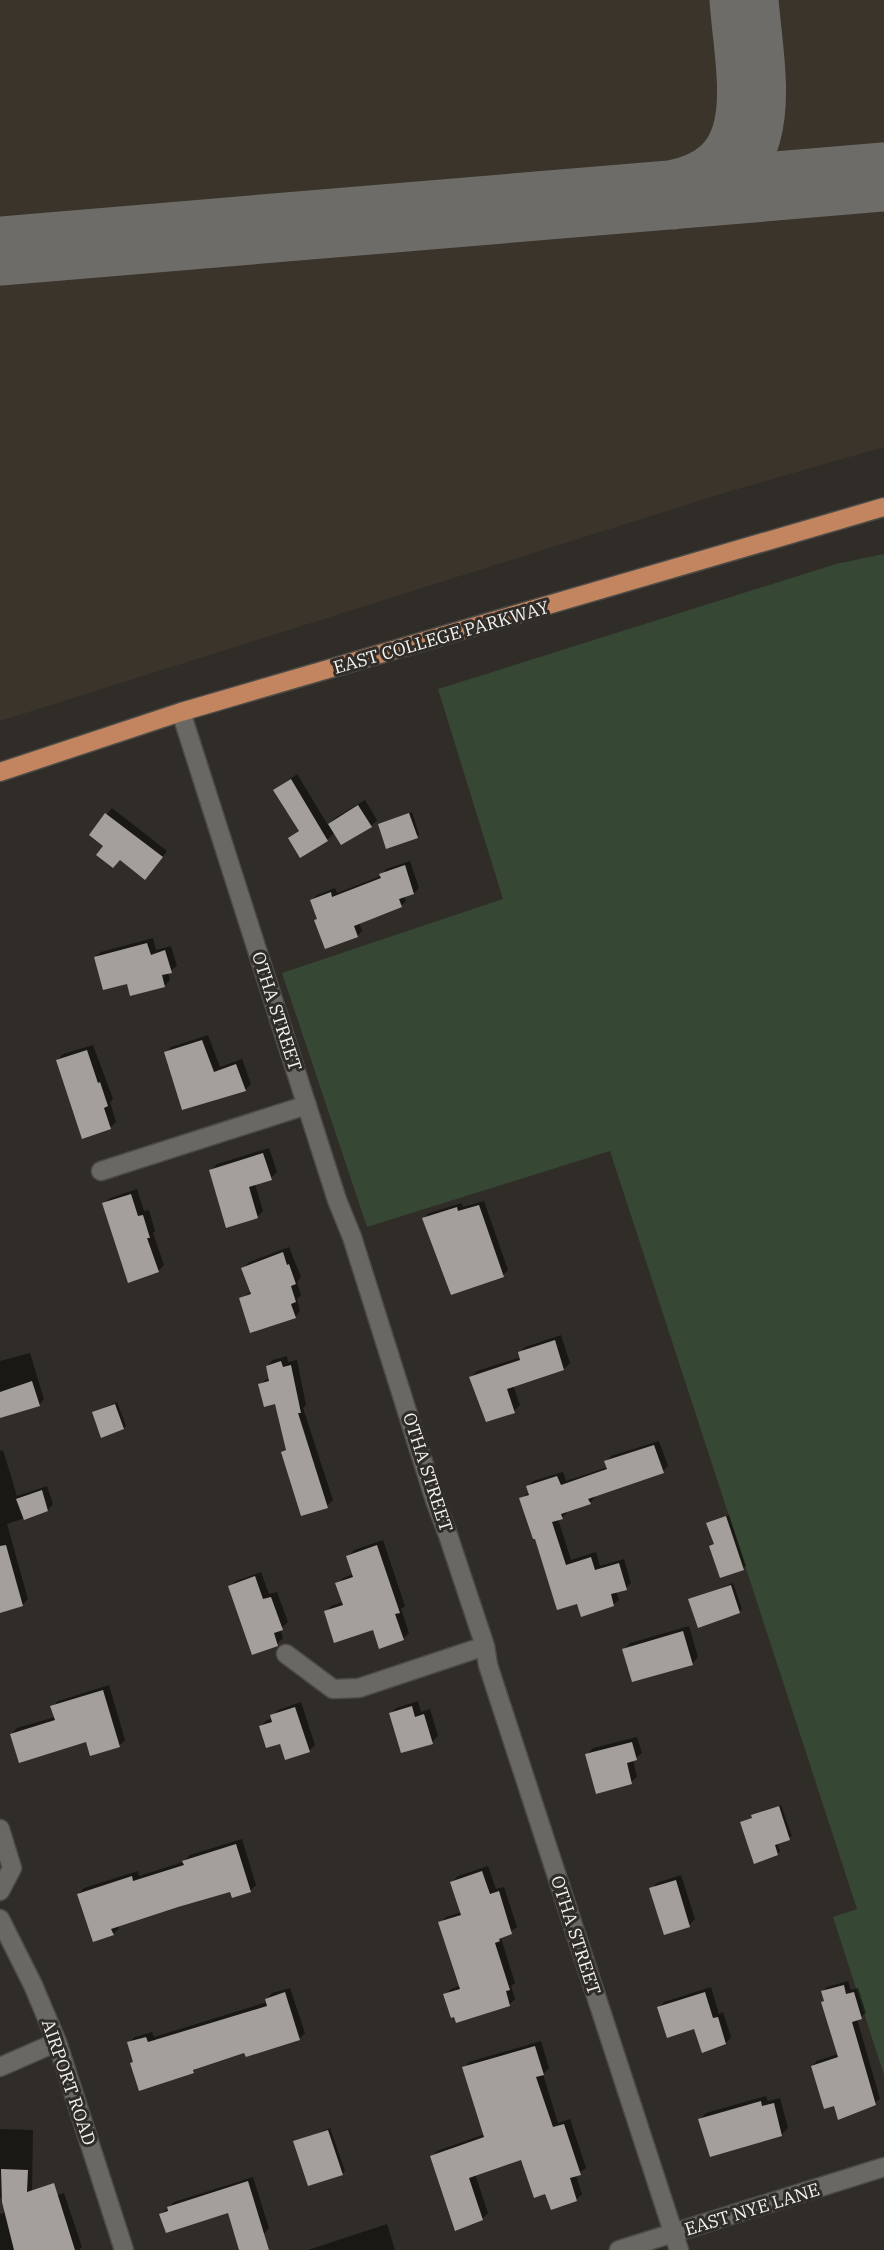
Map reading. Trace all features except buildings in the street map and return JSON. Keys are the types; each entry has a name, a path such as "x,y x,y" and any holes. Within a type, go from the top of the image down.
{"main road":[{"name":"EAST COLLEGE PARKWAY","path":"0,772 181,712 884,507"}],"street":[{"name":"OTHA STREET","path":"181,712 676,2242"},
{"path":"101,1171 307,1105"},
{"path":"286,1654 333,1689 359,1688 485,1646"},
{"path":"0,1829 12,1868 0,1891"},
{"name":"AIRPORT ROAD","path":"0,1919 6,1944 57,2043 124,2250"},
{"path":"0,2067 57,2043"},
{"name":"EAST NYE LANE","path":"619,2250 676,2242 884,2167"}],"shaded area":[{"path":"0,0 884,0 884,447 727,492 0,721"}],"green space":[{"path":"884,554 884,2075 833,1917 857,1909 610,1151 367,1227 282,973 503,899 438,689 836,564"}],"taxiway":[{"path":"672,195 705,184 728,167 743,145 750,119 752,91 744,0"},
{"path":"0,251 884,177"}]}
